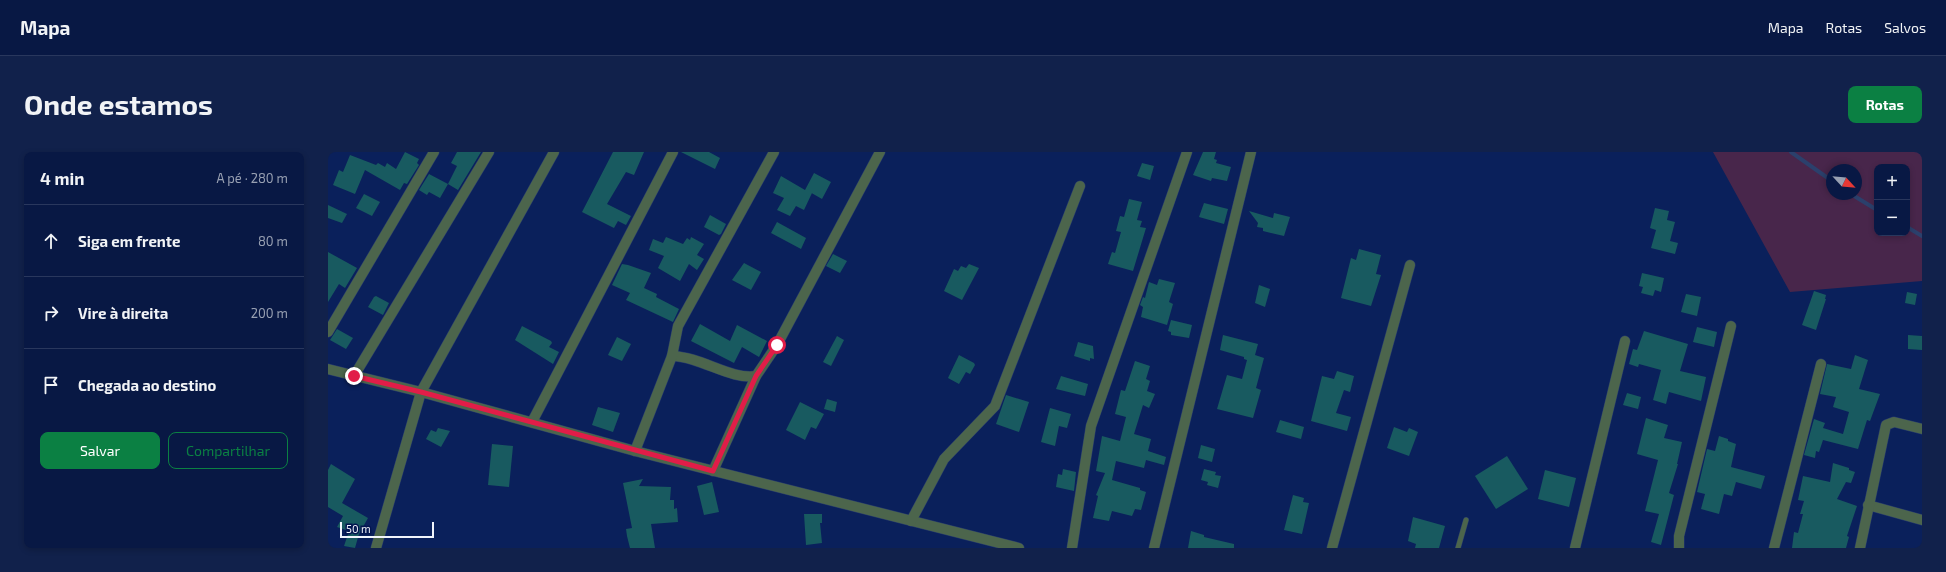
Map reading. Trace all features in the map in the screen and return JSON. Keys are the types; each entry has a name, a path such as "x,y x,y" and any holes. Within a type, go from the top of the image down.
{"street":[{"path":"328,332 434,152"},
{"path":"354,376 489,152"},
{"path":"376,548 421,392 554,152"},
{"path":"532,422 673,152"},
{"path":"635,451 672,356 678,326 774,152"},
{"path":"713,471 756,376 777,345 880,152"},
{"path":"1072,548 1091,426 1188,152"},
{"path":"1154,548 1251,152"},
{"path":"911,520 944,459 995,406 1080,186"},
{"path":"1332,548 1410,265"},
{"path":"1679,548 1679,536 1731,326"},
{"path":"1574,548 1625,341"},
{"path":"672,356 696,359 746,377 756,376"},
{"path":"1774,548 1822,364"},
{"path":"328,369 421,392 635,451 1019,548"},
{"path":"1860,548 1886,426 1894,422 1922,430"},
{"path":"1868,505 1922,520"}],"lane":[{"path":"1458,548 1466,520"}],"shaded area":[{"path":"1713,152 1922,152 1922,281 1790,292"}],"building":[{"path":"405,152 419,159 417,163 419,165 407,184 404,183 400,190 365,170 355,194 333,185 339,170 343,172 350,155 376,165 378,163 385,167 387,163 396,169"},
{"path":"457,152 481,152 458,190 448,184 457,166 451,163"},
{"path":"613,152 644,152 634,175 626,172 607,204 631,216 626,225 618,221 614,228 582,212"},
{"path":"681,152 709,152 720,158 715,169"},
{"path":"1203,152 1216,152 1214,159 1217,160 1216,163 1231,167 1227,181 1212,178 1211,181 1193,175"},
{"path":"1142,163 1154,166 1150,180 1137,176"},
{"path":"814,173 831,182 822,199 812,193 804,210 796,206 790,216 777,210 784,198 773,193 781,176 805,190"},
{"path":"429,174 448,184 440,198 429,192 427,195 419,190"},
{"path":"364,194 380,202 372,216 356,208"},
{"path":"1129,199 1142,202 1137,220 1142,221 1140,227 1146,228 1133,271 1108,264 1112,252 1115,253 1121,232 1116,231 1120,216 1124,217"},
{"path":"1204,203 1228,209 1224,224 1199,217"},
{"path":"328,205 347,214 342,223 328,218"},
{"path":"1655,208 1669,211 1667,220 1675,222 1670,241 1678,243 1675,254 1651,248 1656,230 1650,228"},
{"path":"1249,211 1273,218 1274,213 1290,217 1284,236 1263,231 1263,228 1257,227 1258,223"},
{"path":"710,215 726,224 721,234 719,235 704,227"},
{"path":"777,222 806,238 801,249 771,233"},
{"path":"666,237 683,244 687,238 690,240 691,237 704,244 697,255 704,259 697,270 689,264 680,281 658,268 664,256 649,250 653,239 663,243"},
{"path":"1359,249 1381,255 1376,274 1381,275 1371,306 1341,298 1351,258 1356,260"},
{"path":"328,252 357,268 345,288 339,284 328,302"},
{"path":"833,254 847,261 840,273 826,266"},
{"path":"744,263 761,272 751,290 732,280"},
{"path":"622,264 651,273 644,288 657,294 656,297 679,309 673,322 626,300 630,293 612,285"},
{"path":"969,264 979,268 962,300 944,291 954,269 958,271 961,266 966,268"},
{"path":"1642,273 1664,278 1661,292 1655,290 1653,296 1641,293 1643,287 1639,286"},
{"path":"1159,279 1175,283 1169,302 1173,304 1167,325 1141,317 1143,307 1140,305 1143,297 1145,298 1149,282 1157,285"},
{"path":"1259,285 1270,289 1265,307 1255,303"},
{"path":"1814,291 1826,295 1816,330 1802,325"},
{"path":"1907,292 1917,294 1915,305 1905,303"},
{"path":"1686,294 1701,297 1697,316 1681,312"},
{"path":"376,296 389,303 383,315 368,307"},
{"path":"1171,320 1192,325 1189,338 1171,335 1171,332 1168,331"},
{"path":"700,324 730,341 737,325 767,341 759,357 742,347 734,363 691,341"},
{"path":"522,326 551,341 552,343 549,347 559,352 553,364 515,340"},
{"path":"1697,327 1717,332 1714,347 1693,342"},
{"path":"337,329 353,338 346,349 330,340"},
{"path":"1644,331 1688,344 1680,371 1706,377 1701,401 1669,392 1666,404 1653,400 1661,370 1639,364 1638,367 1629,364 1633,349 1637,350"},
{"path":"1223,335 1258,344 1255,355 1264,358 1256,388 1261,390 1253,418 1217,409 1227,375 1242,379 1247,360 1244,359 1244,357 1220,350"},
{"path":"1908,335 1922,336 1922,350 1908,349"},
{"path":"837,336 844,340 831,366 823,362"},
{"path":"617,337 631,344 622,361 608,355"},
{"path":"1078,342 1093,346 1094,359 1090,358 1090,361 1074,356"},
{"path":"959,355 975,365 970,374 966,372 959,384 948,378"},
{"path":"1855,355 1868,360 1859,389 1880,394 1870,421 1867,420 1858,449 1823,440 1819,452 1816,451 1815,458 1804,455 1814,419 1825,423 1823,428 1843,434 1849,412 1833,407 1836,397 1820,394 1827,364 1851,369"},
{"path":"1135,361 1150,366 1146,379 1150,381 1147,391 1155,394 1149,408 1143,405 1134,434 1151,439 1148,451 1166,457 1164,465 1146,460 1144,468 1116,461 1112,480 1140,488 1140,490 1146,492 1141,510 1135,509 1132,516 1112,511 1109,521 1093,518 1098,496 1096,495 1105,473 1096,471 1102,436 1120,441 1126,417 1115,414 1121,390 1125,391"},
{"path":"1337,371 1354,376 1350,392 1344,390 1336,413 1351,417 1347,431 1311,421 1322,376 1334,379"},
{"path":"1061,376 1088,384 1085,396 1056,389"},
{"path":"1627,393 1641,397 1638,409 1623,405"},
{"path":"1006,395 1029,402 1019,432 996,424"},
{"path":"827,399 837,402 835,412 824,409"},
{"path":"800,402 824,414 816,429 811,427 805,440 786,430"},
{"path":"598,407 620,413 613,432 592,425"},
{"path":"1050,408 1071,414 1067,428 1059,426 1055,446 1041,442"},
{"path":"1646,418 1668,425 1664,438 1682,442 1678,464 1669,493 1674,495 1661,545 1651,542 1659,514 1645,511 1658,460 1637,454"},
{"path":"1280,420 1304,427 1301,439 1276,432"},
{"path":"1394,427 1407,432 1409,428 1418,432 1409,456 1387,448"},
{"path":"438,428 450,431 441,447 426,439 431,430 436,432"},
{"path":"1719,436 1736,444 1731,467 1765,476 1761,489 1736,482 1732,496 1724,494 1719,514 1701,509 1705,494 1697,492 1707,449 1715,451"},
{"path":"492,444 513,446 509,487 488,485"},
{"path":"1201,445 1215,449 1212,462 1198,458"},
{"path":"1507,456 1528,489 1496,509 1475,476"},
{"path":"1833,463 1849,468 1849,470 1855,472 1851,483 1846,482 1837,499 1857,506 1847,536 1849,537 1846,548 1792,548 1794,532 1798,533 1803,514 1800,514 1804,501 1798,500 1803,476 1830,482"},
{"path":"331,464 355,479 342,503 368,518 359,534 355,548 344,546 349,531 337,527 343,516 328,507 328,470"},
{"path":"1063,469 1076,472 1074,491 1056,487 1058,474 1062,475"},
{"path":"1204,469 1216,472 1215,475 1221,476 1218,488 1207,485 1208,482 1201,480"},
{"path":"1545,470 1576,478 1569,507 1538,499"},
{"path":"643,479 639,486 671,487 670,500 674,500 674,509 677,508 678,522 651,524 655,548 630,548 626,529 632,528 623,483"},
{"path":"712,482 719,512 704,515 697,486"},
{"path":"1293,495 1304,498 1303,502 1309,503 1302,534 1284,530"},
{"path":"804,514 822,514 822,523 820,523 822,543 806,545"},
{"path":"1413,517 1445,526 1439,548 1415,548 1416,544 1408,541"},
{"path":"1191,531 1204,535 1204,537 1234,544 1234,548 1188,548"}],"waterway":[{"path":"1791,152 1826,177"},
{"path":"1861,200 1874,208"},
{"path":"1910,229 1922,236"}],"route":[{"path":"354,376 421,392 713,471 756,376 777,345"}]}
